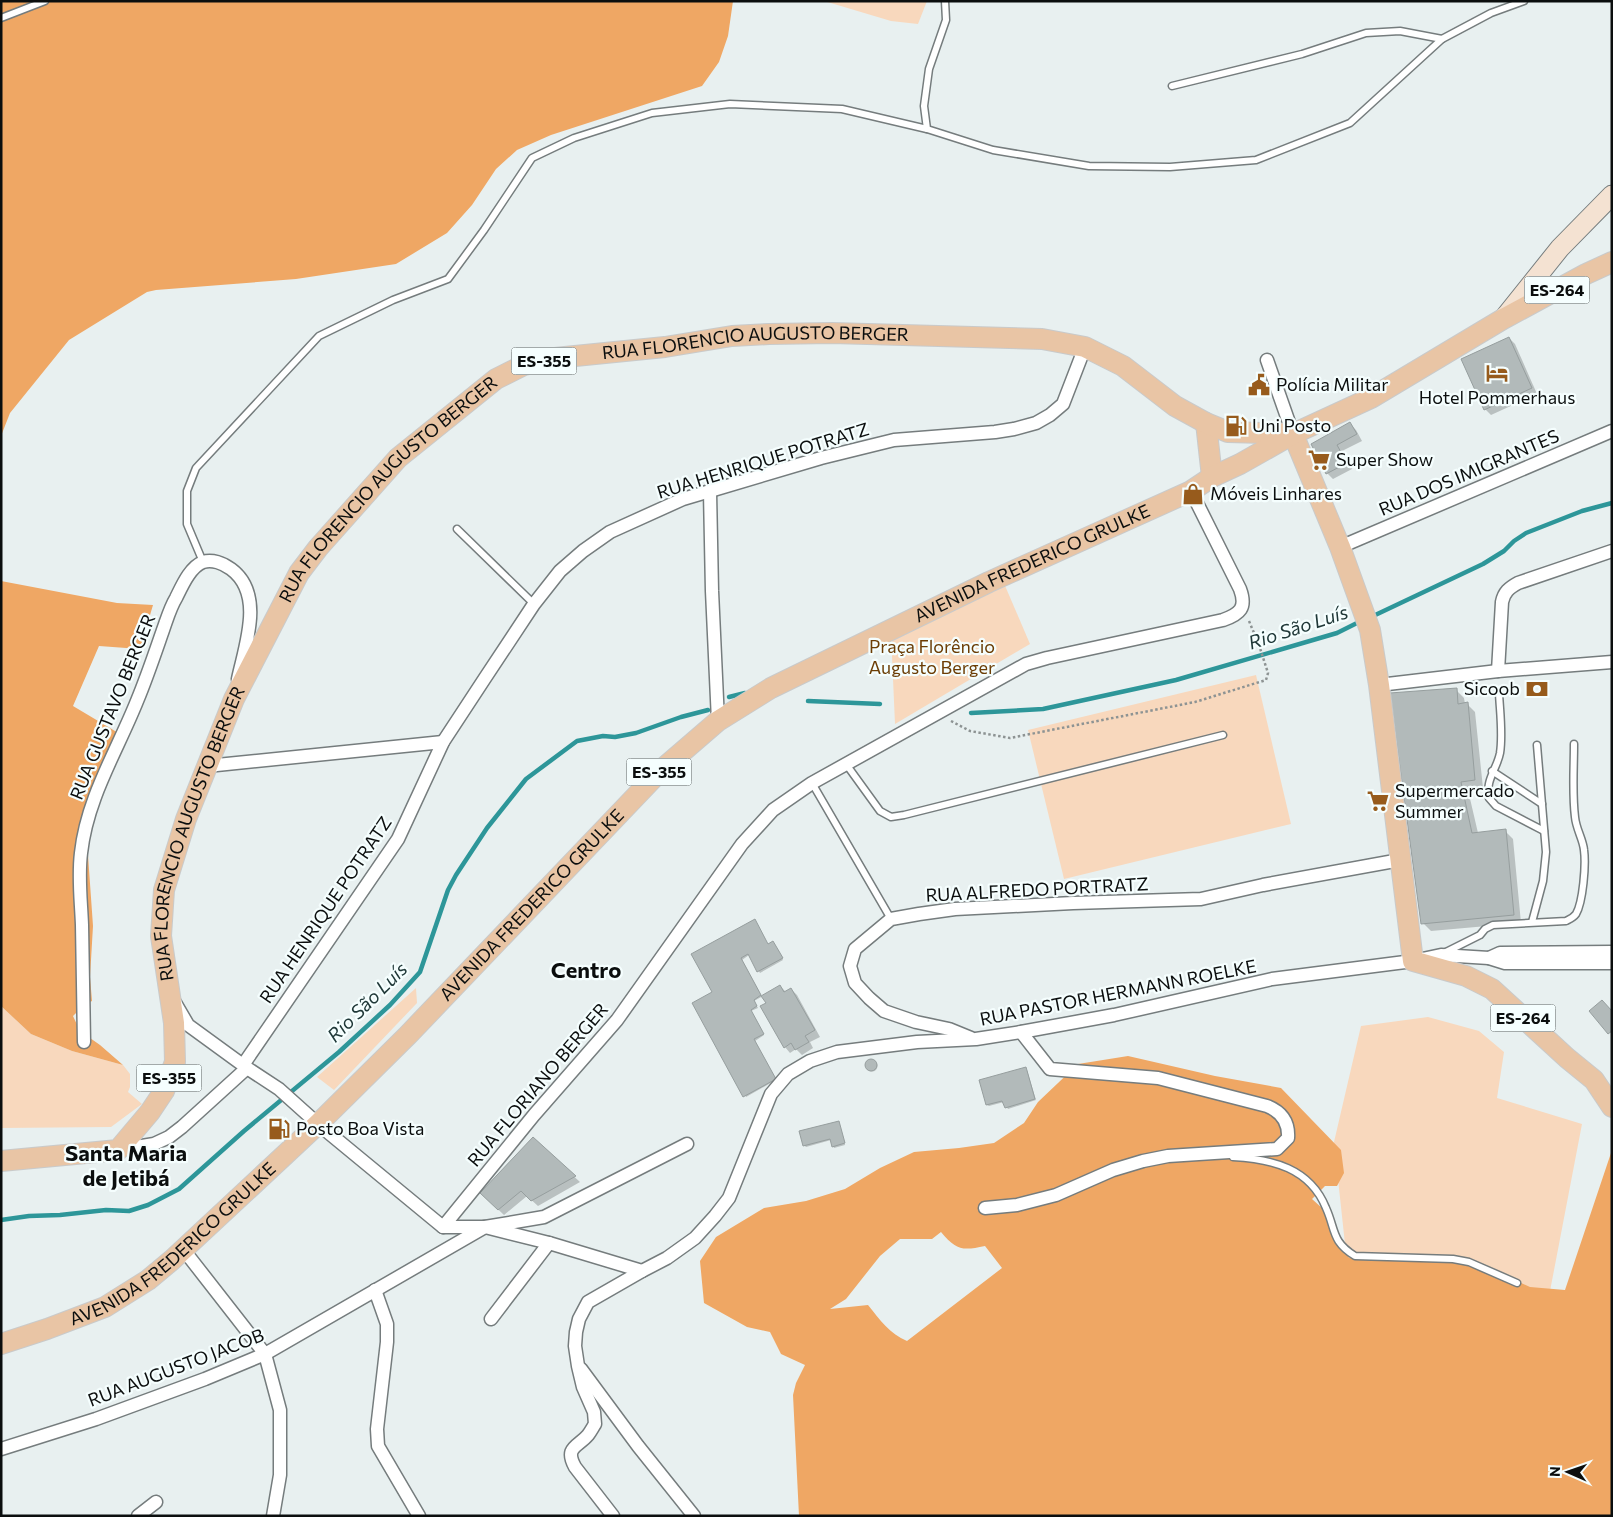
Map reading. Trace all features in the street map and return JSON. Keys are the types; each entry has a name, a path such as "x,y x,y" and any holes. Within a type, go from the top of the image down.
{"main road":[{"name":"AVENIDA FREDERICO GRULKE","path":"1,1344 48,1329 105,1307 148,1280 318,1124 408,1035 660,772 718,722 771,688 988,582 1191,491 1212,477 1240,464 1293,434 1371,398 1503,319 1612,262"},
{"name":"RUA FLORENCIO AUGUSTO BERGER","path":"118,1150 150,1112 164,1091 175,1062 174,1023 161,936 164,890 186,819 234,699 299,573 318,548 398,458 496,379 524,365 555,358 665,347 732,336 832,333 1042,339 1085,347 1123,366 1175,406 1206,423 1228,432 1293,434"},
{"path":"1206,423 1212,477"},
{"path":"1293,434 1340,547 1370,630 1379,685 1413,961"},
{"name":"ES-264","path":"1413,961 1466,976 1492,989 1567,1058 1598,1080 1612,1107"},
{"path":"1,1161 118,1150"}],"street":[{"path":"1503,319 1560,248 1612,195"},
{"name":"RUA HENRIQUE POTRATZ","path":"118,1150 154,1144 169,1137 182,1127 245,1066 398,839 443,742 534,604 560,570 610,532 683,500 821,458 894,440 994,432 1036,423 1050,415 1063,404 1085,347"},
{"path":"1267,360 1293,434"},
{"name":"RUA DOS IMIGRANTES","path":"1340,547 1612,431"},
{"path":"1191,491 1240,589 1243,597 1242,606"},
{"path":"710,492 718,722"},
{"path":"1498,671 1502,602 1507,590 1518,583 1612,551"},
{"path":"203,562 218,562 228,566 237,573 249,596 251,607 250,622 234,699"},
{"name":"RUA GUSTAVO BERGER","path":"84,1042 82,922 79,883 86,823 95,794 128,725 175,599 193,568 203,562"},
{"name":"RUA FLORIANO BERGER","path":"443,1227 534,1115 616,1020 742,844 773,810 812,783 1026,664 1223,620 1238,613 1242,606"},
{"path":"1379,685 1498,671 1612,662"},
{"path":"207,766 443,742"},
{"name":"RUA ALFREDO PORTRATZ","path":"891,919 955,909 1074,903 1201,900 1262,885 1400,860"},
{"path":"891,919 855,949 850,966 855,983 884,1010 916,1022 949,1029 976,1039"},
{"path":"1490,958 1500,953 1612,952"},
{"name":"RUA PASTOR HERMANN ROELKE","path":"613,1516 575,1468 571,1459 572,1450 575,1445 588,1436 595,1424 594,1412 583,1387 578,1366 575,1346 579,1319 588,1302 667,1258 694,1238 715,1216 728,1198 771,1094 788,1074 810,1061 837,1052 916,1042 976,1039 1021,1032 1114,1015 1272,979 1413,961 1441,955 1490,958"},
{"path":"1490,958 1505,963 1611,963 1612,957"},
{"path":"168,991 188,1026 280,1089 318,1124 443,1227 485,1227 544,1217 687,1144"},
{"path":"985,1208 1017,1205 1056,1195 1113,1170 1143,1161 1168,1156 1277,1149 1288,1138 1288,1127 1282,1116 1267,1106 1158,1078 1050,1069 1021,1032"},
{"path":"485,1227 549,1243 642,1271"},
{"name":"RUA AUGUSTO JACOB","path":"1,1449 114,1412 205,1379 265,1354 485,1227"},
{"path":"491,1319 549,1243"},
{"path":"183,1249 265,1354 280,1410 280,1475 273,1516"},
{"path":"375,1290 387,1324 387,1342 377,1429 378,1446 419,1516"},
{"path":"578,1366 694,1516"},
{"path":"138,1516 156,1502"}],"lane":[{"path":"1,18 45,1"},
{"path":"927,129 924,106 929,69 946,20 945,1"},
{"path":"203,562 187,524 186,491 196,468 319,336 393,300 448,279 484,230 532,158 574,138 652,114 730,104 842,108 927,129 992,150 1089,166 1170,168 1256,160 1350,123 1442,39 1491,13 1524,1"},
{"path":"1172,86 1302,54 1366,33 1400,31 1442,39"},
{"path":"457,529 534,604"},
{"path":"1500,694 1501,743 1498,760 1488,781 1489,798 1496,806 1544,831"},
{"path":"846,764 880,811 891,817 1223,735"},
{"path":"1441,955 1480,935 1485,929 1493,925 1566,921 1573,918 1577,913 1580,902 1584,848 1576,829 1574,816 1574,744"},
{"path":"1532,922 1543,881 1546,852 1537,745"},
{"path":"1492,771 1542,804"},
{"path":"812,783 891,919"},
{"path":"1202,1155 1252,1158 1273,1162 1298,1174 1310,1183 1321,1196 1327,1208 1337,1241 1345,1250 1355,1256 1453,1259 1469,1262 1517,1283"}],"path":[{"path":"936,713 970,731 1010,738 1195,702 1266,680 1268,673 1259,645 1242,606"}],"green space":[{"path":"824,1 927,1 918,24 891,21"},
{"name":"Praça Florêncio Augusto Berger","path":"1003,581 1030,644 895,724 891,634"},
{"path":"1256,675 1291,824 1064,879 1028,730"},
{"path":"416,988 417,1003 334,1090 317,1077"},
{"path":"1,1006 31,1034 72,1051 123,1065 130,1074 128,1092 142,1104 111,1127 1,1128"},
{"path":"1428,1017 1479,1031 1504,1052 1497,1098 1582,1124 1546,1312 1349,1281 1334,1142 1361,1026"}],"shaded area":[{"path":"1,1 733,1 728,36 719,62 702,86 551,135 517,150 496,169 472,205 447,233 396,264 296,279 147,292 69,340 10,413 1,436"},
{"path":"1,581 117,603 153,605 140,649 99,646 73,706 120,734 87,841 93,926 90,977 92,1001 84,1005 73,1016 80,1031 123,1065 72,1051 31,1034 1,1006"},
{"path":"1128,1056 1215,1076 1281,1088 1341,1150 1344,1173 1337,1186 1325,1186 1312,1199 1333,1218 1349,1258 1474,1261 1530,1287 1565,1290 1612,1150 1612,1516 799,1516 793,1395 796,1383 805,1365 781,1354 770,1332 747,1327 704,1303 700,1261 716,1237 764,1208 806,1201 845,1189 880,1168 914,1152 994,1143 1024,1123 1038,1102 1078,1064","holes":["941,1232 955,1246 960,1248 985,1246 1002,1268 907,1341 890,1330 868,1305 830,1309 846,1299 880,1256 900,1239 932,1239"]}],"building":[{"name":"Hotel Pommerhaus","path":"1509,337 1532,388 1484,410 1461,359"},
{"path":"1350,422 1357,434 1337,445 1347,463 1326,474 1311,444"},
{"path":"1457,688 1458,704 1468,702 1475,780 1461,782 1472,833 1506,829 1514,915 1421,924 1390,693"},
{"path":"755,919 768,944 773,941 783,958 757,972 748,954 741,958 761,995 754,1000 757,1006 751,1010 764,1034 754,1039 776,1079 743,1097 692,1003 712,992 691,954"},
{"path":"780,985 784,992 791,988 815,1030 805,1036 809,1042 795,1050 791,1043 784,1048 760,1006 766,1003 761,996"},
{"path":"1602,1000 1612,1011 1612,1031 1608,1034 1589,1011"},
{"path":"869,1059 873,1059 877,1065 873,1071 869,1071 865,1067 865,1063"},
{"path":"1026,1067 1035,1099 1005,1108 1002,1101 986,1105 979,1080"},
{"path":"839,1121 845,1143 832,1147 830,1139 803,1146 799,1131"},
{"path":"533,1137 576,1176 531,1201 521,1191 498,1210 480,1193"}],"waterway":[{"name":"Rio São Luís","path":"1371,617 1483,564 1504,551 1526,533 1582,511 1612,503"},
{"name":"Rio São Luís","path":"971,713 1043,709 1176,680 1337,633 1361,621"},
{"name":"Rio São Luís","path":"729,697 745,693"},
{"name":"Rio São Luís","path":"808,701 880,704"},
{"name":"Rio São Luís","path":"1,1220 106,1210 129,1211 148,1205 179,1189 244,1131 339,1052 390,1005 420,972 448,890 456,875 487,828 526,779 577,741 636,733 681,717 708,710"}],"place":[{"name":"Hotel Pommerhaus","path":"1497,373"},
{"name":"Polícia Militar","path":"1259,385"},
{"name":"Uni Posto","path":"1236,426"},
{"name":"Super Show","path":"1319,460"},
{"name":"Móveis Linhares","path":"1193,494"},
{"name":"Sicoob","path":"1537,689"},
{"name":"Supermercado Summer","path":"1378,801"},
{"name":"Posto Boa Vista","path":"279,1129"}],"district":[{"name":"Centro","path":"586,970"},
{"name":"Santa Maria de Jetibá","path":"126,1166"}]}
